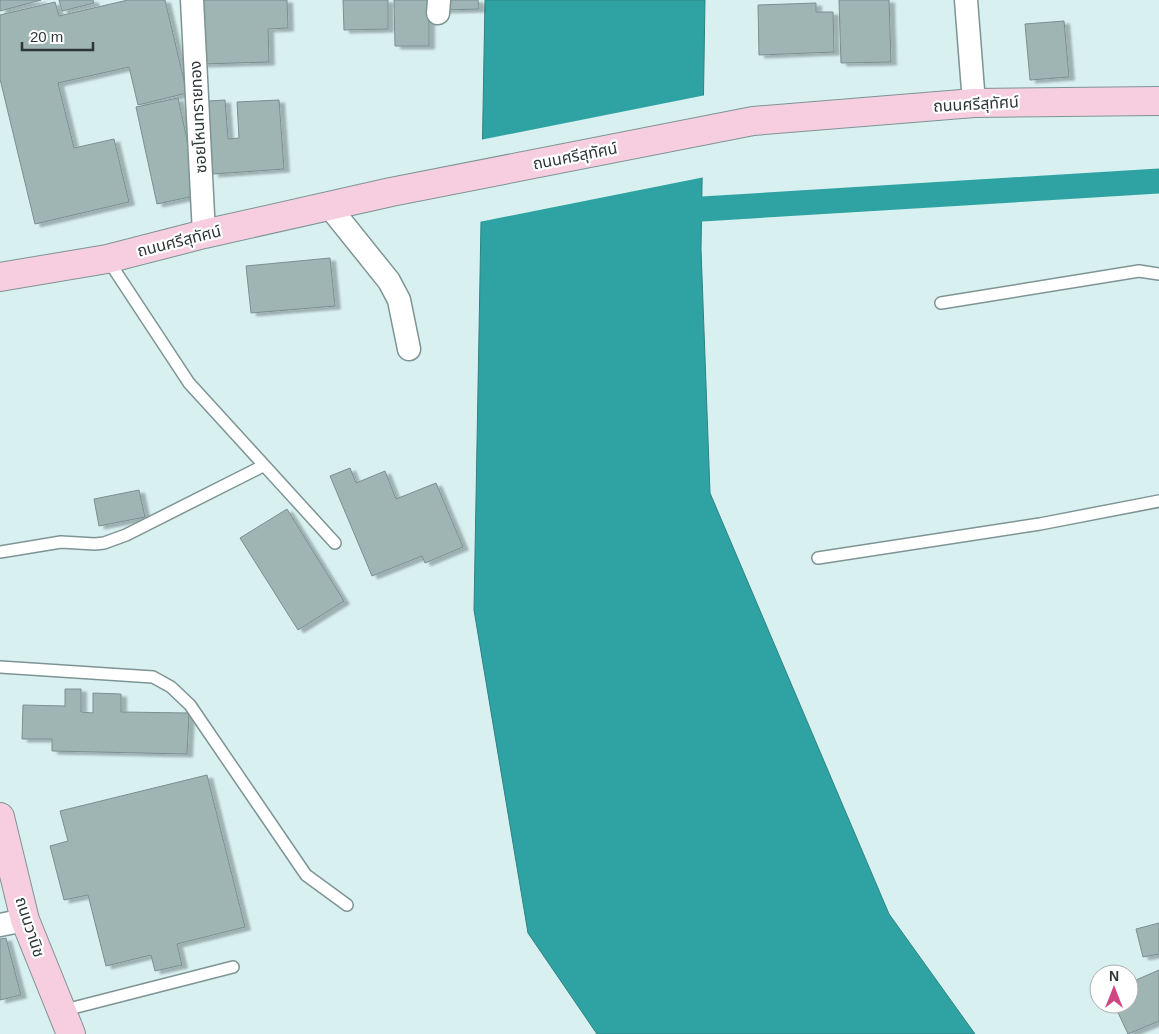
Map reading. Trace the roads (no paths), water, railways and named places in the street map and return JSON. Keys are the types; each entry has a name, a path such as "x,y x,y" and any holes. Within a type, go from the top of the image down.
{"street":[{"name":"ซอยโหนทรายทอง","path":"192,0 204,234"},
{"path":"966,0 974,103"},
{"name":"ถนนศรีสุทัศน์","path":"0,277 107,259 328,205 752,121 974,103 1159,101"},
{"path":"328,205 389,281 399,300 409,349"},
{"name":"ถนนวานิช","path":"0,817 12,922 66,1023"}],"lane":[{"path":"107,259 189,383 335,543"},
{"path":"941,303 1139,272 1159,274"},
{"path":"0,552 61,542 104,543 126,535 263,466"},
{"path":"818,558 1040,524 1159,501"},
{"path":"0,668 153,677 171,687 190,705 306,875 347,905"},
{"path":"66,1023 233,967"}],"water":[{"path":"485,0 705,0 701,249 710,493 889,914 975,1034 597,1034 528,933 474,610"}],"waterway":[{"path":"702,209 1159,181"}]}
